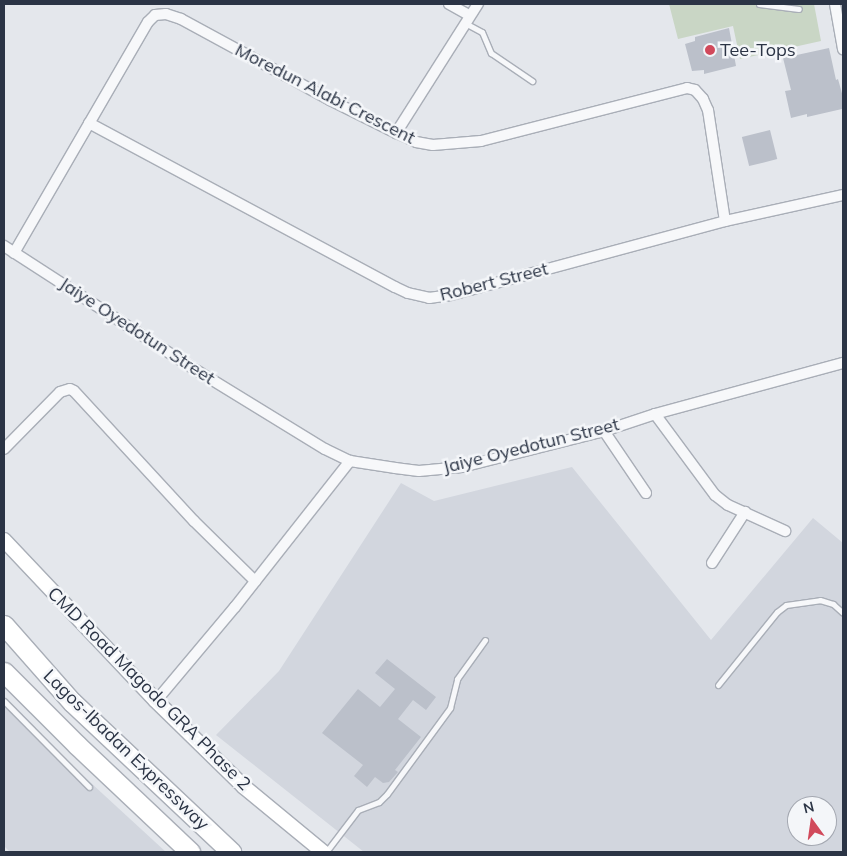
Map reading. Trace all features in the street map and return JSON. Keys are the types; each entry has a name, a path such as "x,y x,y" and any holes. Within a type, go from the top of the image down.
{"highway":[{"name":"Lagos-Ibadan Expressway","path":"4,624 72,702 231,852"},
{"name":"Lagos-Ibadan Expressway","path":"4,672 77,745 190,852"}],"street":[{"path":"449,4 467,19"},
{"path":"396,133 478,4"},
{"path":"835,4 843,49"},
{"name":"Moredun Alabi Crescent","path":"14,252 148,22 155,15 166,14 181,19 330,100 396,133 416,142 433,145 481,141 687,88 695,90 708,110 725,221"},
{"name":"Robert Street","path":"89,123 395,287 417,296 429,298 450,295 725,221 843,195"},
{"name":"Jaiye Oyedotun Street","path":"4,246 196,370 325,449 350,461 418,471 462,467 604,431 655,414 843,363"},
{"path":"4,449 60,392 70,389 74,390 194,521 255,582"},
{"path":"655,414 715,495 728,505 785,531"},
{"path":"604,431 646,493"},
{"path":"156,701 255,582 350,461"},
{"path":"712,563 745,512"},
{"name":"CMD Road Magodo GRA Phase 2","path":"4,540 156,701 243,786 324,852"}],"lane":[{"path":"759,4 798,9"},
{"path":"467,19 482,32 491,53 532,81"},
{"path":"718,685 778,612 786,605 820,600 833,604 843,613"},
{"path":"324,852 358,810 379,802 387,794 450,708 457,680 485,640"},
{"path":"4,700 89,786"}],"shaded area":[{"path":"572,467 711,640 813,518 843,543 843,852 364,852 216,735 279,671 401,483 434,501"},
{"path":"4,703 166,852 10,852 4,846"}],"green space":[{"path":"669,4 814,4 821,41 740,59 733,26 678,39"}],"building":[{"name":"Tee-Tops","path":"729,28 736,66 704,74 704,70 692,71 685,44 695,41 695,37"},
{"path":"829,48 836,80 838,79 843,97 842,109 807,117 807,114 791,118 785,91 791,90 783,58"},
{"path":"770,130 777,159 749,166 742,137"},
{"path":"387,659 436,697 426,710 413,700 398,719 421,737 395,770 398,772 389,782 383,783 375,777 367,787 354,776 363,765 322,733 358,689 380,707 395,689 375,673"}],"place":[{"name":"Tee-Tops","path":"710,50"}]}
